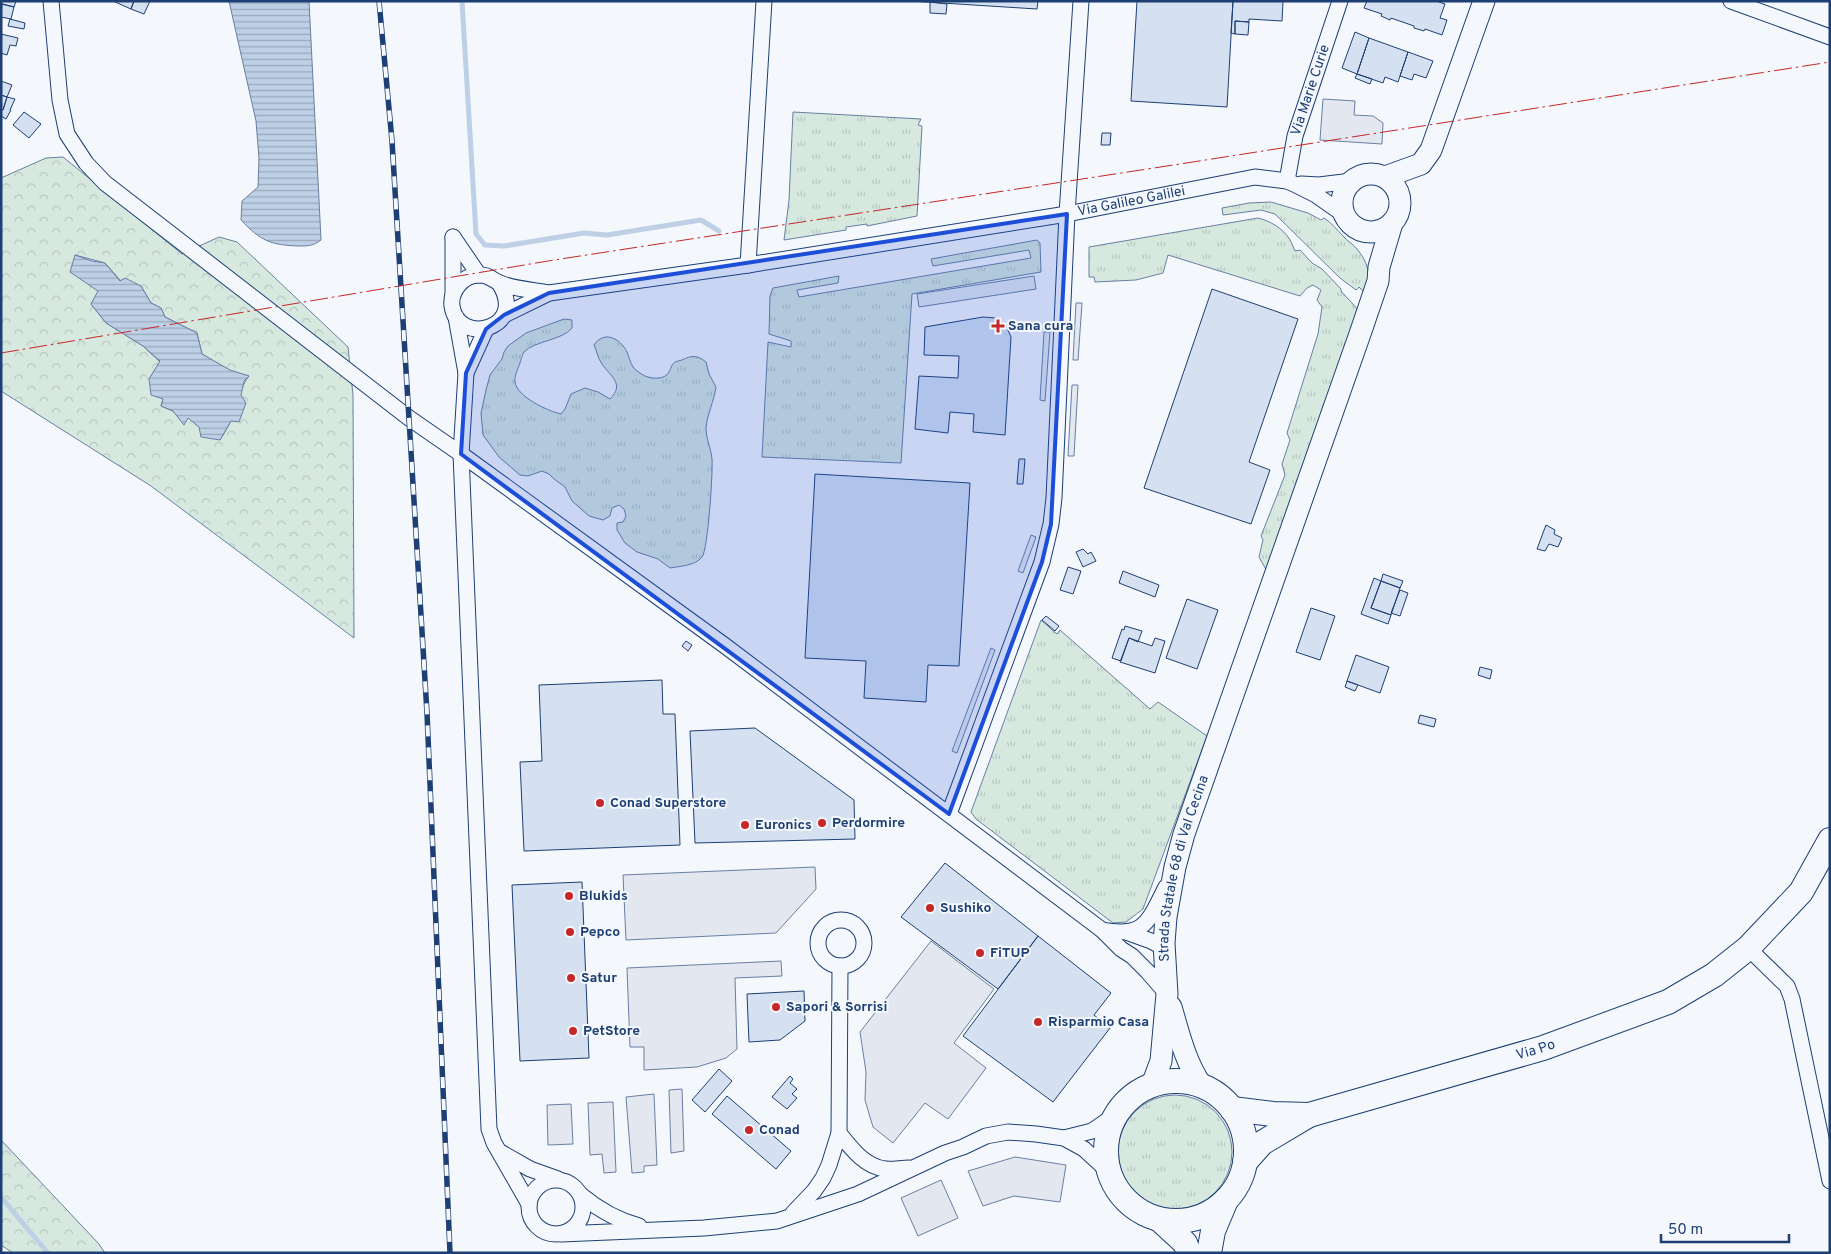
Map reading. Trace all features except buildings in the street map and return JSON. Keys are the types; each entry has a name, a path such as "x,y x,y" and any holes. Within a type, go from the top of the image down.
{"main road":[{"path":"1385,177 1420,164 1431,150 1484,1"},
{"path":"1351,222 1366,231 1384,229 1392,223 1400,208 1398,190 1392,182 1376,174 1359,176 1346,189 1343,198 1343,207 1351,222 1374,249 1379,267"},
{"name":"Strada Statale 68 di Val Cecina","path":"1152,1085 1161,1061 1167,994 1164,948 1166,917 1173,873 1184,834 1378,281 1379,267 1392,223"},
{"name":"Via Po","path":"1245,1162 1262,1144 1309,1115 1543,1048 1668,1002 1714,975 1748,948 1800,892 1830,840"},
{"name":"Strada Statale 68 di Val Cecina","path":"1167,994 1184,1052 1191,1069 1201,1085"},
{"name":"Strada Statale 68 di Val Cecina","path":"1209,1253 1213,1231 1226,1200 1238,1183 1245,1162 1244,1134 1232,1109 1218,1095 1201,1085 1174,1080 1152,1085 1134,1094 1123,1104 1114,1116 1108,1129 1105,1144 1109,1172 1114,1186 1128,1202 1146,1215 1160,1220 1174,1221 1202,1216 1226,1200"},
{"name":"Via Po","path":"1232,1109 1273,1114 1309,1115"},
{"name":"Strada Statale 68 di Val Cecina","path":"1160,1220 1185,1243 1189,1253"}],"street":[{"path":"51,1 62,116 67,134 86,164 105,183 408,418 461,454 724,645 1102,930 1121,949 1132,956 1167,994"},
{"path":"748,265 764,1"},
{"name":"Via Galileo Galilei","path":"1081,1 1068,214 1255,177 1291,182"},
{"name":"Via Marie Curie","path":"1291,182 1295,136 1340,1"},
{"path":"1731,1 1830,37"},
{"path":"1291,182 1319,185 1352,182"},
{"path":"1291,182 1316,195 1351,222"},
{"path":"504,315 549,293 748,265 1068,214 1054,498 1051,524 1042,562 949,814"},
{"path":"479,275 453,237 452,306 456,317 466,372 461,454 488,1120 494,1143 501,1152 529,1204"},
{"path":"453,295 458,284 468,278 479,275 490,277 499,283 506,293 507,304 504,315 497,324 486,329 475,330 464,325 456,317"},
{"path":"499,283 549,293"},
{"path":"466,372 486,329"},
{"path":"1102,930 1132,932 1144,925 1157,905 1173,873"},
{"path":"1126,932 1164,948"},
{"path":"1132,956 1146,955 1164,948"},
{"path":"1748,948 1788,986 1830,1181"},
{"path":"790,1216 814,1192 823,1178 829,1166 839,1133 840,966"},
{"path":"1064,1138 1092,1131 1114,1116"},
{"path":"559,1179 545,1181 534,1190 529,1204 529,1211 535,1224 546,1232 560,1234 704,1228 777,1221 858,1194 916,1168 945,1152 963,1147 986,1136 1008,1132 1064,1138 1084,1149 1109,1172"},
{"path":"839,1133 851,1149 872,1165 885,1169 916,1168"},
{"path":"501,1152 530,1169 572,1184 597,1208 622,1221 655,1230"},
{"path":"560,1234 568,1232 578,1222 584,1209 582,1195"}],"highlighted area":[{"path":"1067,214 1051,524 1042,562 949,814 461,454 466,373 486,329 504,315 549,293"}],"green space":[{"path":"793,112 921,119 918,125 922,126 917,216 867,226 867,224 846,227 846,230 784,240 789,200"},
{"path":"63,157 182,254 219,237 237,242 348,347 353,395 354,638 151,486 1,391 1,178 46,158","holes":["75,255 105,263 121,281 141,286 151,303 161,308 165,317 197,333 202,354 230,371 249,376 241,390 231,421 220,440 199,427 188,417 184,424 173,411 161,406 163,399 149,379 160,362 143,346 106,323 91,304 99,292"]},
{"path":"1271,202 1308,213 1321,220 1324,218 1332,224 1364,259 1369,276 1368,296 1359,287 1356,290 1340,278 1275,214 1261,210 1223,215 1222,208 1249,203"},
{"path":"1258,218 1272,223 1284,232 1291,241 1295,251 1300,250 1312,263 1322,269 1361,313 1268,573 1259,557 1263,540 1261,536 1285,475 1282,464 1290,440 1287,433 1318,334 1322,307 1317,300 1321,290 1313,285 1307,288 1300,296 1168,255 1163,273 1136,280 1095,282 1094,277 1089,277 1089,247"},
{"path":"1037,240 1040,243 1041,272 912,294 901,463 762,457 768,342 791,347 791,341 769,334 770,296 773,288 839,276 838,283 797,290 799,297 1031,258 1029,250 933,266 931,259"},
{"path":"564,319 572,320 572,328 562,335 534,345 524,352 515,380 517,388 527,398 541,407 561,414 571,394 585,388 598,392 610,399 614,394 616,389 615,381 601,362 594,345 602,338 612,338 620,343 627,352 633,367 648,377 658,378 665,376 675,362 689,357 694,356 706,362 709,374 716,387 706,428 712,459 712,479 704,551 699,560 687,565 670,568 658,559 637,552 625,543 617,530 617,523 623,522 626,516 624,509 619,505 612,508 610,516 603,520 589,516 572,501 565,487 549,474 542,471 528,476 520,475 499,457 483,435 481,413 490,375 502,359 508,346 526,333"},
{"path":"1041,620 1057,634 1060,630 1150,709 1158,702 1207,736 1143,909 1126,922 1113,923 976,819 971,812"},
{"path":"1175,1095 1197,1099 1216,1111 1228,1130 1232,1152 1228,1174 1216,1193 1197,1205 1175,1209 1153,1205 1134,1193 1122,1174 1118,1152 1122,1130 1134,1111 1153,1099"},
{"path":"1,1140 99,1244 105,1253 13,1253 1,1245"}],"shaded area":[{"path":"1323,99 1355,101 1354,115 1373,116 1383,123 1382,144 1320,140"},
{"path":"1034,276 1036,289 919,307 917,294"},
{"path":"1076,303 1082,303 1078,360 1073,360"},
{"path":"1044,332 1050,332 1045,401 1040,400"},
{"path":"1072,385 1078,385 1074,456 1068,456"},
{"path":"1031,535 1036,537 1023,573 1018,571"},
{"path":"991,648 995,650 957,753 952,751"},
{"path":"815,867 816,889 776,933 626,940 623,875"},
{"path":"931,941 994,989 954,1043 986,1068 948,1119 925,1103 893,1143 873,1127 865,1100 866,1072 860,1032"},
{"path":"781,961 782,976 735,978 737,1049 726,1058 697,1067 644,1070 644,1047 630,1047 627,968"},
{"path":"682,1089 684,1151 671,1153 669,1090"},
{"path":"654,1094 657,1165 644,1166 644,1172 632,1173 626,1097"},
{"path":"613,1102 616,1172 604,1173 602,1154 590,1155 588,1103"},
{"path":"571,1104 573,1144 548,1145 547,1105"},
{"path":"1015,1157 1066,1165 1060,1202 1014,1196 983,1206 968,1171"},
{"path":"941,1180 958,1218 918,1236 901,1198"}],"water":[{"path":"229,1 309,1 321,240 313,245 299,246 273,243 254,233 241,220 242,201 258,187 259,158 256,121"},
{"path":"75,255 105,263 120,281 125,278 141,286 151,303 161,308 165,317 197,333 202,354 230,370 249,376 244,381 241,395 246,403 239,422 231,421 220,440 201,437 199,427 188,418 184,425 173,411 161,406 163,399 151,395 149,379 160,361 143,346 106,323 91,304 98,291 70,272"}],"waterway":[{"path":"462,1 476,234 485,245 504,246 584,233 607,235 701,220 719,231"},
{"path":"1,1197 48,1253"}],"railway":[{"path":"379,1 392,141 427,713 450,1253"}],"power":[{"path":"1,353 554,260 1830,62"}],"place":[{"name":"Sana cura","path":"998,326"},
{"name":"Conad Superstore","path":"600,803"},
{"name":"Perdormire","path":"822,823"},
{"name":"Euronics","path":"745,825"},
{"name":"Blukids","path":"569,896"},
{"name":"Sushiko","path":"930,908"},
{"name":"Pepco","path":"570,932"},
{"name":"FiTUP","path":"980,953"},
{"name":"Satur","path":"571,978"},
{"name":"Sapori & Sorrisi","path":"776,1007"},
{"name":"Risparmio Casa","path":"1038,1022"},
{"name":"PetStore","path":"573,1031"},
{"name":"Conad","path":"749,1130"}]}
